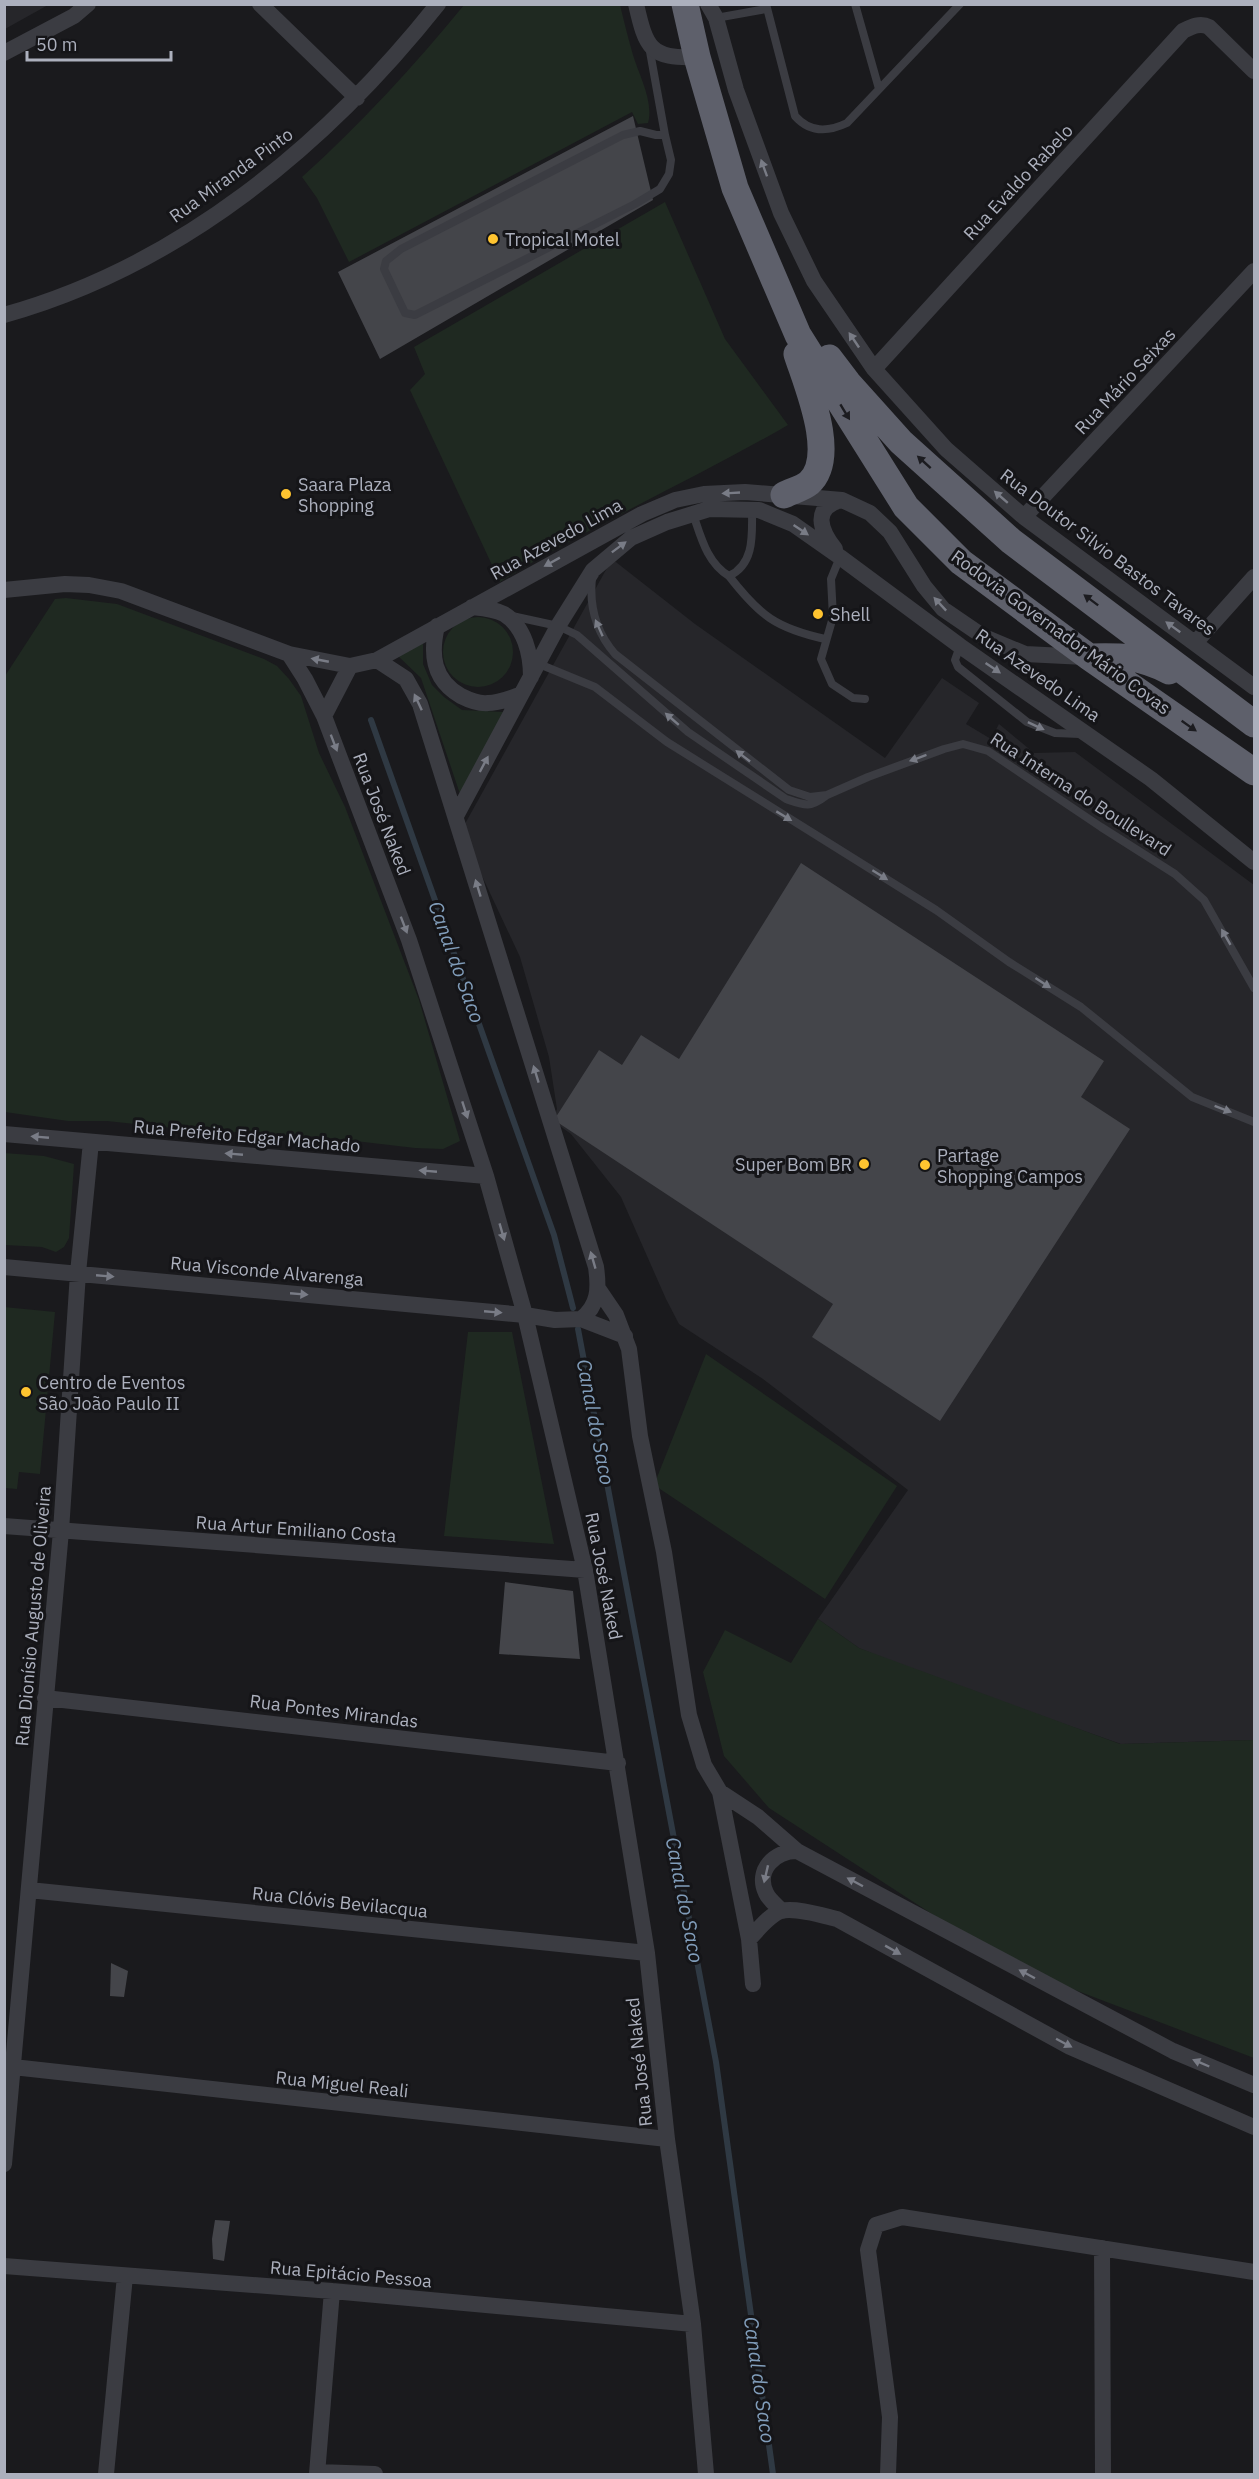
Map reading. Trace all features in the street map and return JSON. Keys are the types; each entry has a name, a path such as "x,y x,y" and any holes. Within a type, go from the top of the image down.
{"highway":[{"name":"Rodovia Governador Mário Covas","path":"685,4 697,57 735,188 798,335 906,507 961,562 1089,657 1254,772"},
{"name":"Rodovia Governador Mário Covas","path":"777,287 848,383 901,442 1011,541 1254,725"},
{"path":"777,287 818,420 821,465 809,483 784,495"},
{"path":"1089,657 1125,656 1150,661 1170,671 1230,714 1254,725"}],"street":[{"path":"4,52 74,16 88,4"},
{"path":"260,4 357,98"},
{"name":"Rua Miranda Pinto","path":"4,315 89,287 194,230 285,165 357,98 405,46 438,4"},
{"path":"641,9 644,35 656,52 673,58 697,57"},
{"name":"Rua Doutor Silvio Bastos Tavares","path":"712,11 736,90 781,213 814,282 874,369 946,449 1024,517 1254,687"},
{"name":"Rua Evaldo Rabelo","path":"874,369 1183,32 1195,26 1209,27 1254,71"},
{"name":"Rua Mário Seixas","path":"1024,517 1254,271"},
{"name":"Rua Azevedo Lima","path":"4,590 64,584 89,585 122,591 289,654 350,666 377,660 600,536 675,500 704,494 745,492 842,500 870,513 890,532 924,586 943,609 984,637 1025,654 1089,657"},
{"path":"840,556 822,527 822,512 830,503 842,500"},
{"name":"Rua Azevedo Lima","path":"456,816 520,694 593,570 631,538 667,522 709,509 759,510 793,524 840,556 960,646 1151,779 1254,862"},
{"path":"1195,643 1254,577"},
{"path":"472,607 506,615 519,630 529,648 535,670"},
{"path":"437,626 433,657 442,682 454,692 470,700 488,703 520,694"},
{"name":"Rua José Naked","path":"289,654 324,716 409,940 486,1176 525,1315 585,1570 647,1953 667,2139 693,2324 706,2475"},
{"path":"377,660 406,679 420,704 596,1267 599,1290 616,1315 629,1349 640,1436 664,1552 689,1715 704,1765 720,1792 749,1939 753,1984"},
{"path":"324,716 350,666"},
{"name":"Rua Prefeito Edgar Machado","path":"4,1134 486,1176"},
{"name":"Rua Dionísio Augusto de Oliveira","path":"4,2164 61,1531 78,1273 91,1142"},
{"name":"Rua Visconde Alvarenga","path":"4,1267 525,1315 555,1320 581,1319"},
{"path":"599,1290 593,1306 581,1319 625,1336"},
{"name":"Rua Artur Emiliano Costa","path":"4,1526 585,1570"},
{"name":"Rua Pontes Mirandas","path":"45,1698 618,1763"},
{"path":"720,1792 758,1817 797,1851 1173,2051 1254,2085"},
{"path":"797,1851 787,1851 777,1855 765,1870 764,1890 769,1899 782,1911 815,1913 837,1919 1070,2047 1254,2127"},
{"name":"Rua Clóvis Bevilacqua","path":"29,1890 647,1953"},
{"path":"749,1939 782,1911"},
{"name":"Rua Miguel Reali","path":"13,2067 667,2139"},
{"path":"888,2475 890,2417 868,2250 876,2225 902,2217 1254,2272"},
{"path":"1102,2248 1103,2475"},
{"name":"Rua Epitácio Pessoa","path":"4,2266 332,2291 693,2324"},
{"path":"106,2475 125,2276"},
{"path":"332,2291 318,2473 375,2475"}],"lane":[{"path":"855,4 879,88"},
{"path":"712,11 766,7 795,116 803,125 814,129 835,128 847,123 960,4"},
{"path":"650,45 664,135 671,160 669,174 660,189 635,204 415,315 405,313 384,269 386,261 401,249 623,135 640,131 664,135"},
{"path":"729,576 737,573 752,549 753,510"},
{"path":"693,514 707,553 718,570 729,576 752,605 778,625 825,639"},
{"path":"840,556 831,579 833,617 821,659 832,684 853,698 865,699"},
{"name":"Rua Interna do Boullevard","path":"593,570 590,594 592,612 606,644 615,654 775,781 801,795 827,795 944,748 963,744 988,751 1175,874 1204,900 1254,988"},
{"path":"506,615 558,626 577,635 688,732 786,799 802,805 814,805 827,795"},
{"path":"960,646 955,660 958,667 1026,722 1055,733 1088,734"},
{"path":"535,670 595,687 667,742 936,910 1009,962 1082,1007 1192,1097 1254,1122"}],"shaded area":[{"path":"5,4 48,4 48,5 5,29"},
{"path":"464,5 620,5 633,55 645,89 649,106 648,123 638,124 632,112 349,262 317,198 302,177 386,94"},
{"path":"665,202 725,339 788,425 571,541 500,582 410,390 425,374 414,347"},
{"name":"Partage Shopping Campos","path":"612,559 695,624 885,758 942,678 979,703 966,724 991,739 999,724 1034,753 1075,752 1254,885 1254,1740 1121,1744 920,1673 859,1648 818,1619 908,1490 763,1379 679,1324 621,1197 571,1134 553,1121 557,1109 549,1057 520,957 461,831"},
{"path":"66,598 117,604 264,659 277,666 289,679 301,696 319,753 345,807 419,1000 460,1141 443,1149 415,1148 321,1137 181,1129 107,1121 68,1121 5,1112 5,676 55,599"},
{"path":"485,617 498,623 507,632 511,638 513,652 511,666 503,677 492,685 471,687 453,677 445,666 443,645 453,627 464,619"},
{"path":"423,643 423,664 432,685 444,697 462,710 504,712 460,794 421,678 398,656"},
{"path":"4,1153 44,1156 74,1164 69,1238 64,1247 56,1252 42,1247 5,1245"},
{"name":"Centro de Eventos São João Paulo II","path":"4,1307 55,1312 40,1474 19,1472 17,1489 5,1488"},
{"path":"468,1332 512,1332 554,1544 444,1536"},
{"path":"706,1354 897,1486 825,1599 654,1485"},
{"path":"818,1619 859,1648 1120,1744 1254,1740 1254,2058 1012,1966 769,1808 724,1756 703,1672 725,1630 791,1663"}],"building":[{"name":"Tropical Motel","path":"633,116 653,200 380,359 338,272"},
{"name":"Super Bom BR","path":"801,863 1104,1061 1081,1097 1130,1129 940,1421 812,1337 833,1304 554,1120 599,1050 622,1065 641,1035 679,1059"},
{"path":"505,1582 573,1591 580,1659 499,1654"},
{"path":"111,1963 128,1971 124,1997 110,1996"},
{"path":"215,2220 230,2221 224,2261 213,2259 212,2239"}],"waterway":[{"name":"Canal do Saco","path":"371,720 554,1235 573,1308"},
{"name":"Canal do Saco","path":"578,1329 716,2062 773,2474"}],"place":[{"name":"Tropical Motel","path":"493,239"},
{"name":"Saara Plaza Shopping","path":"286,494"},
{"name":"Shell","path":"818,614"},
{"name":"Super Bom BR","path":"864,1164"},
{"name":"Partage Shopping Campos","path":"925,1165"},
{"name":"Centro de Eventos São João Paulo II","path":"26,1392"}]}
